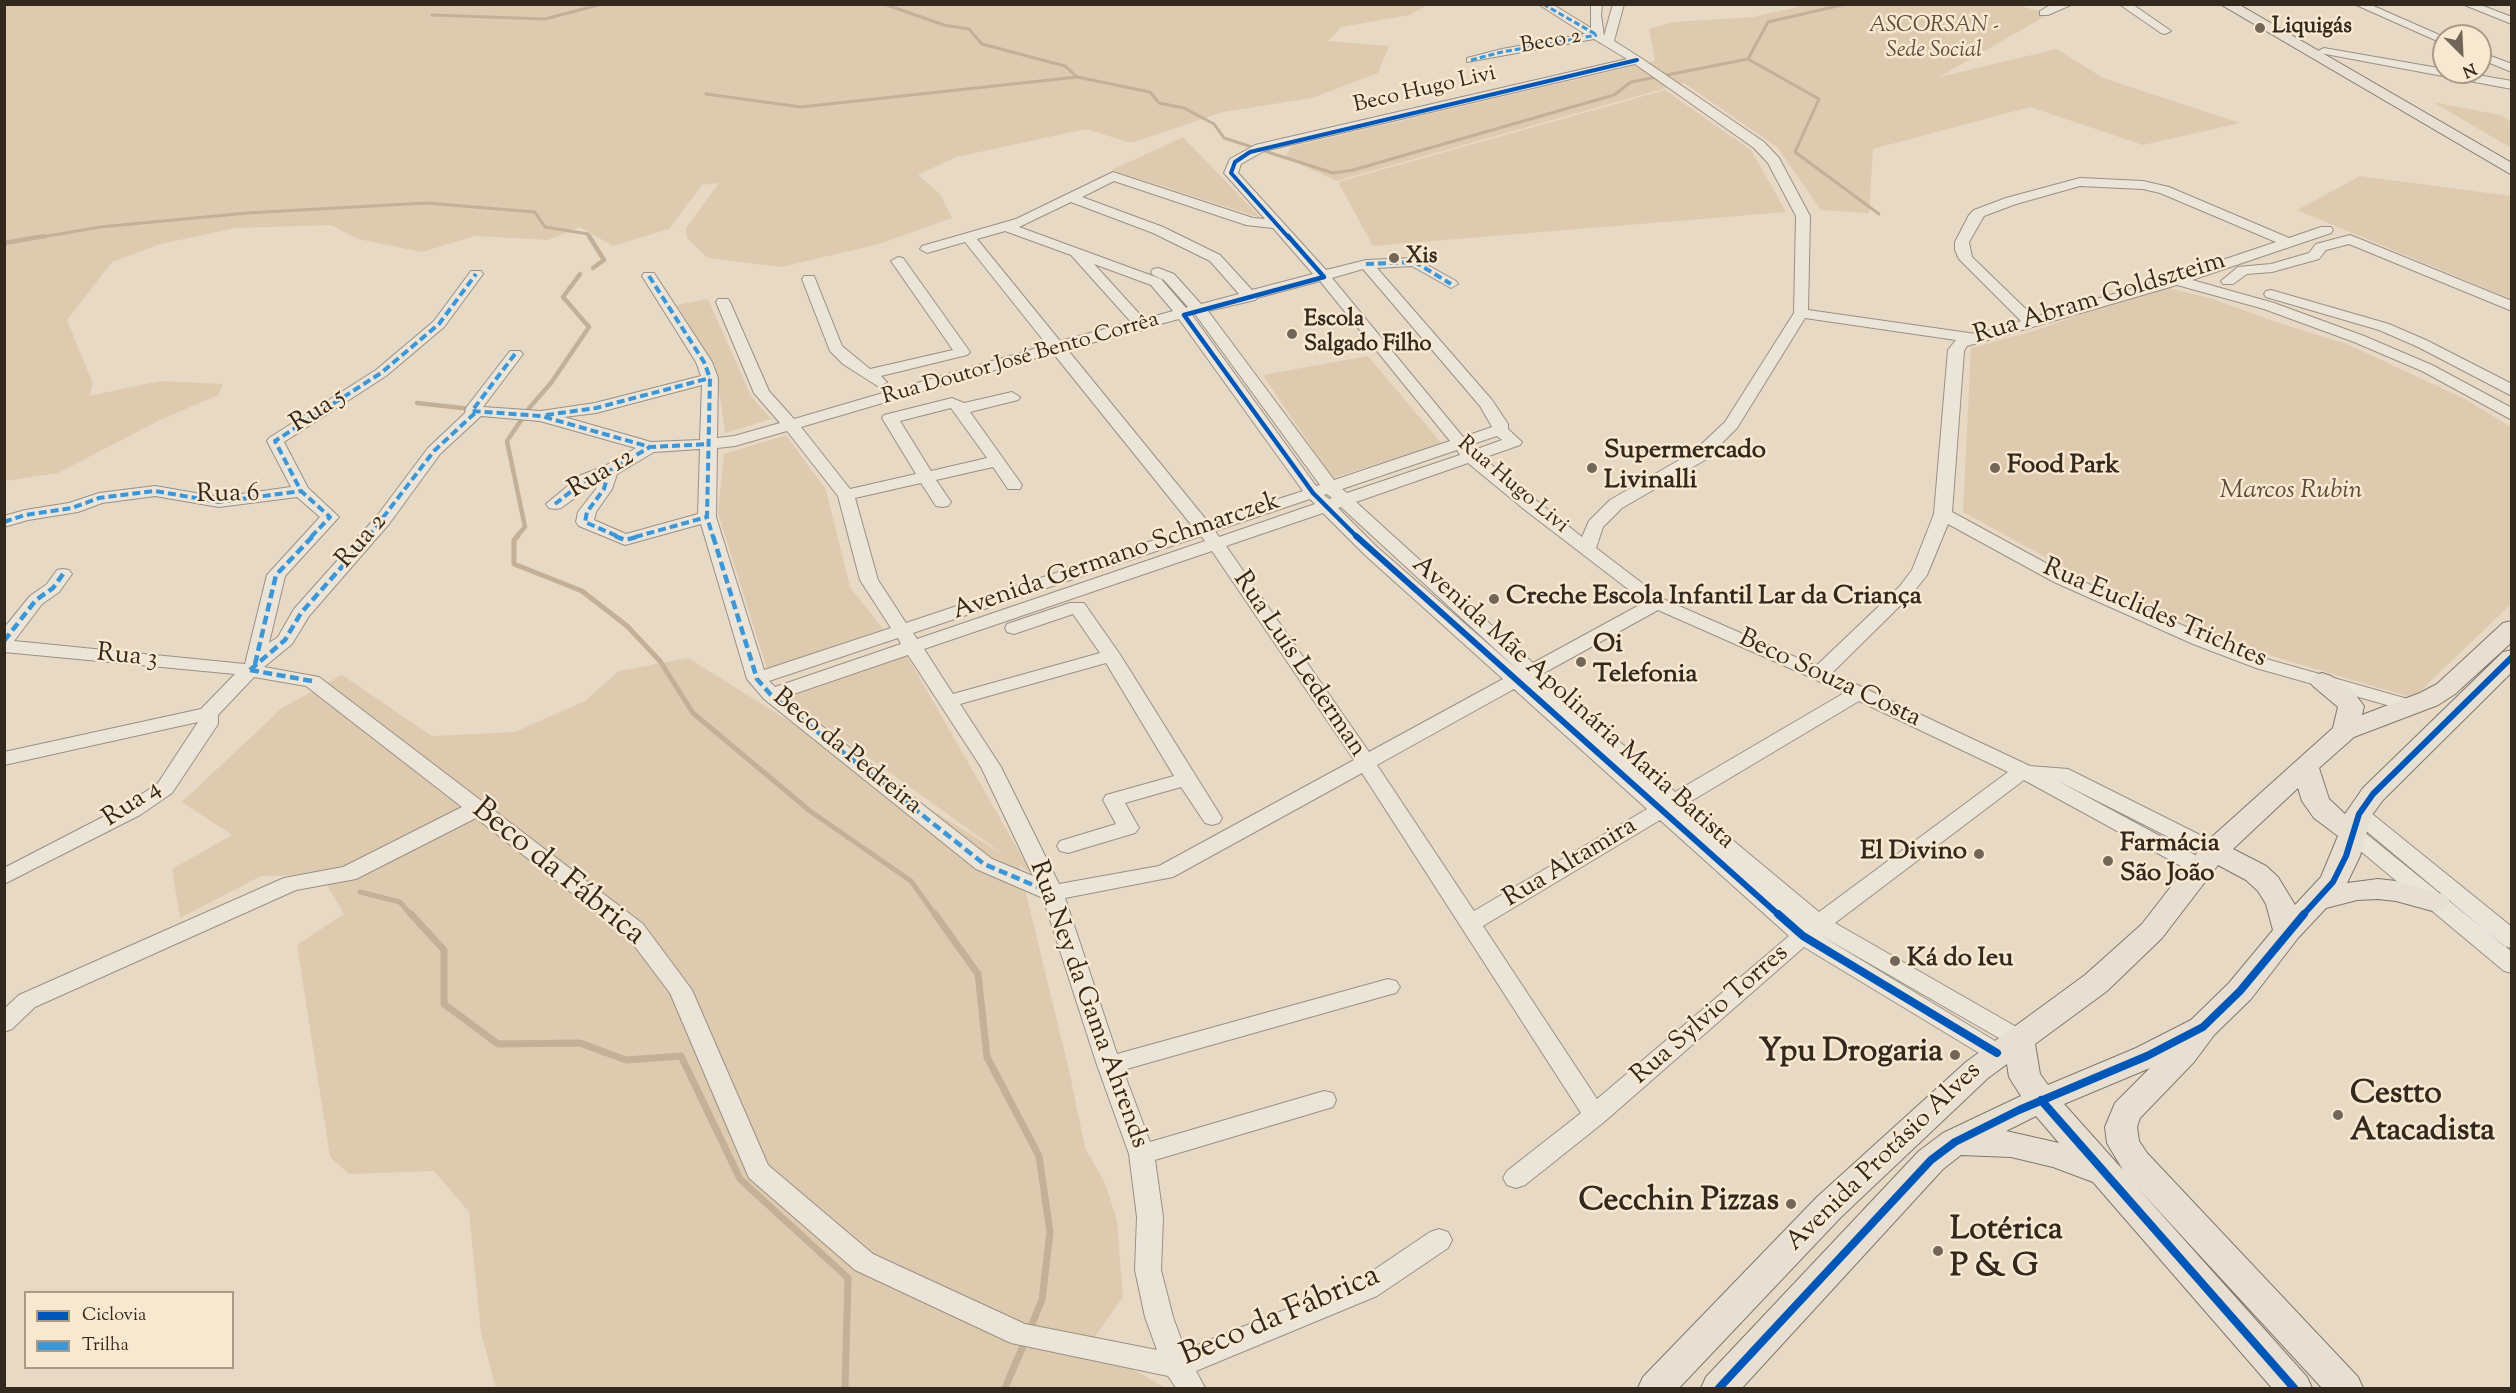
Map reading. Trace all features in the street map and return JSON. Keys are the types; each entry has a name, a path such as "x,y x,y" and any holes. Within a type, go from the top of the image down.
{"main road":[{"path":"2227,4 2511,170"},
{"path":"2247,4 2511,158"},
{"name":"Avenida Protásio Alves","path":"1656,1389 1829,1207 2008,1046 2096,983 2152,931 2207,859 2305,766 2345,731 2408,705 2429,699 2446,689 2511,628"},
{"name":"Avenida Protásio Alves","path":"2345,1389 2135,1162 2123,1143 2121,1127 2126,1112 2183,1054 2203,1027 2240,991 2288,931 2319,900 2333,882 2346,856 2355,824 2373,794 2511,657"},
{"path":"2322,681 2342,695 2351,706 2345,731"},
{"path":"2408,705 2454,716"},
{"path":"2305,766 2316,801 2324,812 2355,824"},
{"path":"2207,859 2256,873 2268,884 2280,904 2288,931"},
{"path":"2319,900 2357,890 2378,889 2396,891 2436,902"},
{"name":"Avenida Protásio Alves","path":"1719,1389 1930,1160 1955,1142 2041,1100 2147,1056 2203,1027"},
{"path":"2008,1046 2041,1100 2294,1389"},
{"path":"1955,1142 2011,1144 2057,1155 2107,1174"}],"street":[{"path":"1543,4 1637,60 1759,145 1774,161 1803,216 1801,313 1731,425 1699,456 1616,504 1595,525 1587,549"},
{"path":"1597,4 1594,15 1602,39"},
{"path":"1602,39 1619,4"},
{"path":"2044,13 2060,5 2068,4"},
{"path":"2124,4 2165,31"},
{"path":"2359,4 2432,36"},
{"path":"2467,4 2511,21"},
{"name":"Beco 2","path":"1471,60 1502,52 1602,39"},
{"path":"2324,51 2511,84"},
{"name":"Beco Hugo Livi","path":"1231,173 1235,162 1260,148 1637,60"},
{"path":"2492,61 2511,69"},
{"name":"Rua Hugo Livi","path":"1231,173 1274,224 1324,277 1465,450 1531,506 1587,549"},
{"path":"927,249 1021,222 1113,176 1251,222 1274,224"},
{"path":"2030,321 1966,260 1962,250 1962,242 1979,213 2011,201 2080,182 2143,185 2164,190 2288,242"},
{"path":"1070,197 1158,230 1215,258 1250,297"},
{"name":"Avenida Mãe Apolinária Maria Batista","path":"1021,222 1167,275 1192,313 1371,551 1523,676 1667,807 1811,930 2008,1046"},
{"name":"Avenida Mãe Apolinária Maria Batista","path":"1007,227 1156,282 1192,313"},
{"name":"Rua Abram Goldszteim","path":"1819,674 1906,590 1921,571 1943,514 1956,350 1962,343 2030,321 2177,280 2326,230"},
{"name":"Rua Luís Lederman","path":"969,238 1210,537 1365,762 1595,1115"},
{"path":"2511,307 2347,238 2320,248 2314,255 2272,268 2243,270 2228,281 2384,327 2511,391"},
{"path":"1075,252 1142,326"},
{"path":"870,374 962,352 898,261"},
{"name":"Rua Doutor José Bento Corrêa","path":"710,444 735,441 1056,347 1192,313 1366,264 1415,262 1451,284"},
{"name":"Avenida Germano Schmarczek","path":"771,695 908,639 1465,450 1514,442 1500,430 1500,424 1486,403 1366,264"},
{"name":"Rua 5","path":"252,667 276,575 330,517 300,491 275,441 381,373 439,324 476,274"},
{"name":"Beco da Pedreira","path":"649,276 704,362 710,378 707,518 757,679 771,695 984,864 1052,893"},
{"path":"809,279 836,348 848,362 870,374 891,396"},
{"path":"2177,280 2269,306 2359,339 2427,368 2511,415"},
{"name":"Rua Ney da Gama Ahrends","path":"723,302 762,393 791,425 846,495 869,580 991,767 1052,893 1109,1065 1143,1154 1150,1217 1149,1270 1159,1317 1184,1377"},
{"path":"1801,313 1973,338"},
{"path":"2359,339 2384,327"},
{"path":"2376,346 2401,334"},
{"name":"Rua 2","path":"252,667 285,640 301,613 383,520 434,451 473,412 515,354"},
{"path":"473,412 542,416 596,408 710,378"},
{"path":"960,409 1012,397"},
{"path":"942,502 890,418 955,403 1014,485"},
{"path":"542,416 650,447 710,444"},
{"name":"Rua 12","path":"555,504 587,479 609,471 650,447"},
{"path":"846,495 997,461"},
{"path":"609,471 604,489 587,512 585,522 625,540 707,518"},
{"name":"Rua 6","path":"4,522 25,515 72,507 99,498 155,491 219,502 300,491"},
{"name":"Rua Euclides Trichtes","path":"1943,514 2060,578 2200,640 2263,664 2408,705"},
{"name":"Beco Souza Costa","path":"1587,549 1657,603 1819,674 2207,859"},
{"path":"4,644 36,600 53,588 63,574"},
{"path":"1052,893 1165,872 1657,603"},
{"path":"1014,628 1077,607 1112,657 1212,818"},
{"name":"Avenida Germano Schmarczek","path":"757,679 908,639"},
{"name":"Rua 3","path":"4,644 252,667"},
{"path":"949,701 1112,657"},
{"name":"Rua 4","path":"4,877 133,810 165,788 208,724 208,714 252,667"},
{"name":"Beco da Fábrica","path":"252,667 312,681 635,930 680,990 758,1171 864,1262 1027,1337 1184,1377 1368,1288 1439,1240"},
{"name":"Rua Altamira","path":"1469,924 1858,693"},
{"path":"4,759 208,714"},
{"name":"Rua Sylvio Torres","path":"1516,1178 1595,1115 1811,930 2023,771"},
{"path":"1068,846 1128,828 1113,800 1186,778"},
{"path":"4,1023 27,1002 37,997 292,883 348,874 478,808"},
{"path":"2355,824 2436,902 2511,965"},
{"path":"2355,824 2511,940"},
{"path":"1109,1065 1388,987"},
{"path":"1143,1154 1324,1100"}],"green space":[{"path":"1422,4 1424,7 1409,15 1341,27 1328,41 1389,46 1378,73 1312,98 1223,112 1131,143 1086,129 956,157 918,175 940,194 952,218 879,244 781,267 708,258 687,238 686,228 719,183 702,185 669,229 613,246 580,227 548,240 475,236 422,252 358,239 331,225 236,228 160,244 112,262 67,320 93,384 89,396 160,381 223,384 218,395 160,420 58,473 5,481 5,5"},
{"name":"ASCORSAN - Sede Social","path":"1811,4 2017,5 2049,14 1939,77 2057,49 2103,78 2240,123 2143,145 2030,107 1873,149 1869,213 1821,210 1777,147 1684,83 1336,181 1285,157 1291,147 1655,61 1649,29 1674,22 1753,17"},
{"path":"1665,90 1751,150 1786,212 1373,246 1338,182"},
{"path":"2433,102 2500,115 2511,122 2511,148"},
{"path":"1183,137 1261,218 1112,170"},
{"path":"2360,176 2511,196 2511,299 2297,210"},
{"name":"Marcos Rubin","path":"2169,288 2213,299 2347,344 2465,399 2511,427 2511,604 2413,698 2272,656 2212,634 2067,569 1963,512 1971,348 2037,330 2122,300"},
{"path":"708,299 751,396 771,419 725,433 717,376 677,305"},
{"path":"1368,356 1442,444 1332,478 1263,375"},
{"path":"786,435 826,490 850,587 883,629 767,669 718,513 724,454"},
{"path":"907,656 1032,874 1019,865 1069,1070 1085,1148 1104,1181 1117,1220 1123,1297 1089,1345 1166,1388 496,1388 481,1333 469,1212 434,1171 349,1174 330,1157 297,945 344,914 321,875 261,876 180,918 172,869 232,835 182,802 282,708 342,675 432,736 515,732 585,701 619,671 688,658 1007,857 786,698"}],"waterway":[{"path":"432,15 545,19 602,4"},
{"path":"884,4 944,25 969,29 982,44 1065,66 1077,77"},
{"path":"1748,59 1768,22 1846,4"},
{"path":"1077,77 1150,92 1159,103 1184,108 1214,124 1224,138 1333,173 1353,170 1614,95 1631,82 1748,59"},
{"path":"1748,59 1819,99 1795,152 1879,214"},
{"path":"706,94 801,107 1077,77"},
{"path":"36,238 100,227 247,213 426,203 535,212 545,227 589,236"},
{"path":"4,243 45,236"},
{"path":"589,236 604,260 593,268"},
{"path":"516,537 525,527 507,441 530,407 551,383 589,327 563,297 580,274"},
{"path":"417,403 471,409"},
{"path":"518,536 514,540 514,564 582,591 627,626 660,661 693,713 810,811 911,881 936,916"},
{"path":"360,892 400,902 412,916"},
{"path":"411,914 444,950 444,1004 498,1044 580,1043 626,1060 681,1056 740,1179 848,1278 845,1388"},
{"path":"935,914 978,974 987,1057 1039,1156 1050,1232 1042,1300 1029,1331"},
{"path":"1005,1388 1026,1339"}],"marked path":[{"path":"1543,4 1597,35"},
{"path":"1471,60 1502,52 1597,35"},
{"path":"1366,264 1415,262 1451,284"},
{"path":"255,664 276,575 330,517 301,491 275,441 381,373 439,324 476,274"},
{"path":"649,276 704,362 710,378 707,517 757,679 771,695 984,864 1052,893"},
{"path":"515,354 472,411 541,416 650,447 710,444"},
{"path":"546,415 596,408 710,378"},
{"path":"250,670 285,640 301,613 383,520 434,451 475,413"},
{"path":"555,504 587,479 609,471 650,447"},
{"path":"609,471 604,489 587,512 585,522 625,540 707,517"},
{"path":"4,522 25,515 72,508 99,498 155,491 219,502 301,491"},
{"path":"4,641 36,600 53,588 63,574"},
{"path":"250,670 312,681"}],"cycle path":[{"path":"1637,60 1250,152 1235,162 1231,173 1324,277 1184,315 1313,493 1371,551 1803,936 1997,1053"},
{"path":"1719,1388 1931,1160 1955,1142 2019,1110 2147,1056 2203,1027 2240,991 2288,931 2333,882 2346,856 2359,814 2373,794 2512,657"},
{"path":"2041,1100 2294,1388"}],"place":[{"name":"Liquigás","path":"2260,28"},
{"name":"Xis","path":"1394,258"},
{"name":"Escola Salgado Filho","path":"1292,334"},
{"name":"Supermercado Livinalli","path":"1592,468"},
{"name":"Food Park","path":"1995,468"},
{"name":"Creche Escola Infantil Lar da Criança","path":"1494,599"},
{"name":"Oi Telefonia","path":"1581,662"},
{"name":"El Divino","path":"1979,854"},
{"name":"Farmácia São João","path":"2108,861"},
{"name":"Ká do Ieu","path":"1895,961"},
{"name":"Ypu Drogaria","path":"1955,1055"},
{"name":"Cestto Atacadista","path":"2338,1115"},
{"name":"Cecchin Pizzas","path":"1791,1204"},
{"name":"Lotérica P & G","path":"1938,1251"}]}
